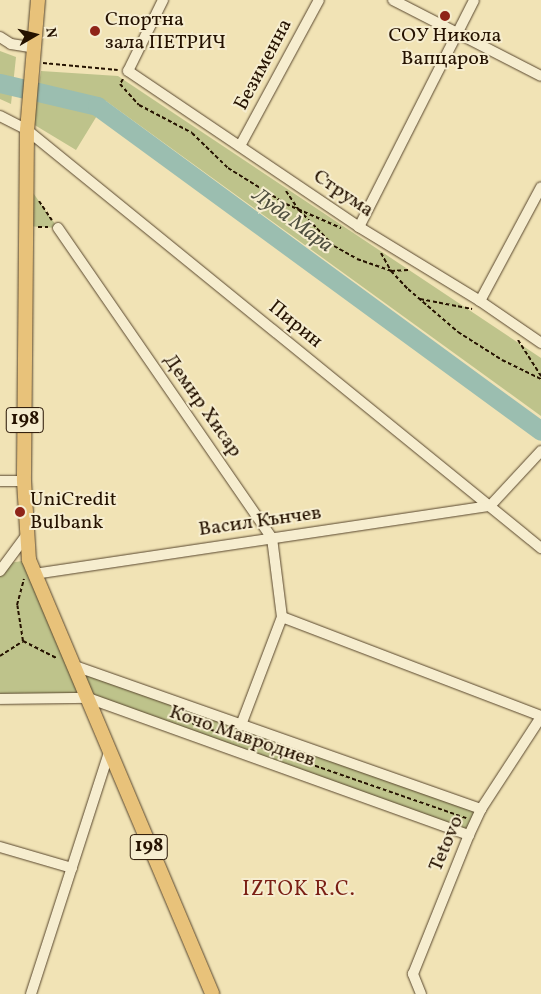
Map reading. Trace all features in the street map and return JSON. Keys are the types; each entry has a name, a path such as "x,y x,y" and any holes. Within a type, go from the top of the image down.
{"main road":[{"name":"198","path":"38,0 27,130 26,183 24,481 32,567 212,994"}],"street":[{"path":"128,71 163,0"},
{"name":"Безименна","path":"240,146 319,0"},
{"path":"393,0 541,76"},
{"path":"358,227 474,0"},
{"path":"0,37 34,55"},
{"name":"Струма","path":"128,71 358,227 426,268 477,305 502,316 541,343"},
{"name":"Пирин","path":"0,116 27,130 541,548"},
{"path":"477,305 541,187"},
{"name":"Демир Хисар","path":"58,228 272,538 282,617 241,725"},
{"path":"490,506 540,452"},
{"path":"0,481 24,481"},
{"name":"Васил Кънчев","path":"32,567 272,538 490,506"},
{"path":"1,566 28,533"},
{"path":"282,617 541,716"},
{"name":"Кочо Мавродиев","path":"72,665 480,809"},
{"name":"Кочо Мавродиев","path":"0,699 88,698 231,752 469,835"},
{"name":"Tetovo","path":"421,994 413,974 480,809 541,716"},
{"path":"32,994 109,752"},
{"path":"0,847 72,868"}],"path":[{"path":"34,55 128,71 120,84 139,105 192,133 228,168 299,210 337,228 358,227"},
{"path":"26,183 58,228"},
{"path":"284,188 299,210 334,246 358,259 391,271 426,268"},
{"path":"26,226 58,228"},
{"path":"370,234 391,271 458,332 502,360 541,378"},
{"path":"420,299 477,305"},
{"path":"502,316 541,378"},
{"path":"24,641 17,605 32,567"},
{"path":"0,656 24,641"},
{"path":"24,641 72,665"},
{"path":"178,718 475,822"},
{"path":"231,752 241,725"},
{"path":"317,782 327,755"},
{"path":"404,812 414,786"}],"green space":[{"path":"0,51 16,57 11,104 0,99"},
{"path":"41,71 118,76 541,358 541,416 106,101 76,150 33,124"},
{"path":"26,183 58,228 26,226"},
{"path":"29,560 72,665 481,809 469,835 88,698 0,699 0,571 2,564"}],"waterway":[{"name":"Луда Мара","path":"0,83 97,106 541,431"}],"place":[{"name":"СОУ Никола Вапцаров","path":"445,16"},
{"name":"Спортна зала ПЕТРИЧ","path":"95,31"},
{"name":"UniCredit Bulbank","path":"20,512"}],"district":[{"name":"IZTOK R.C.","path":"299,890"}]}
